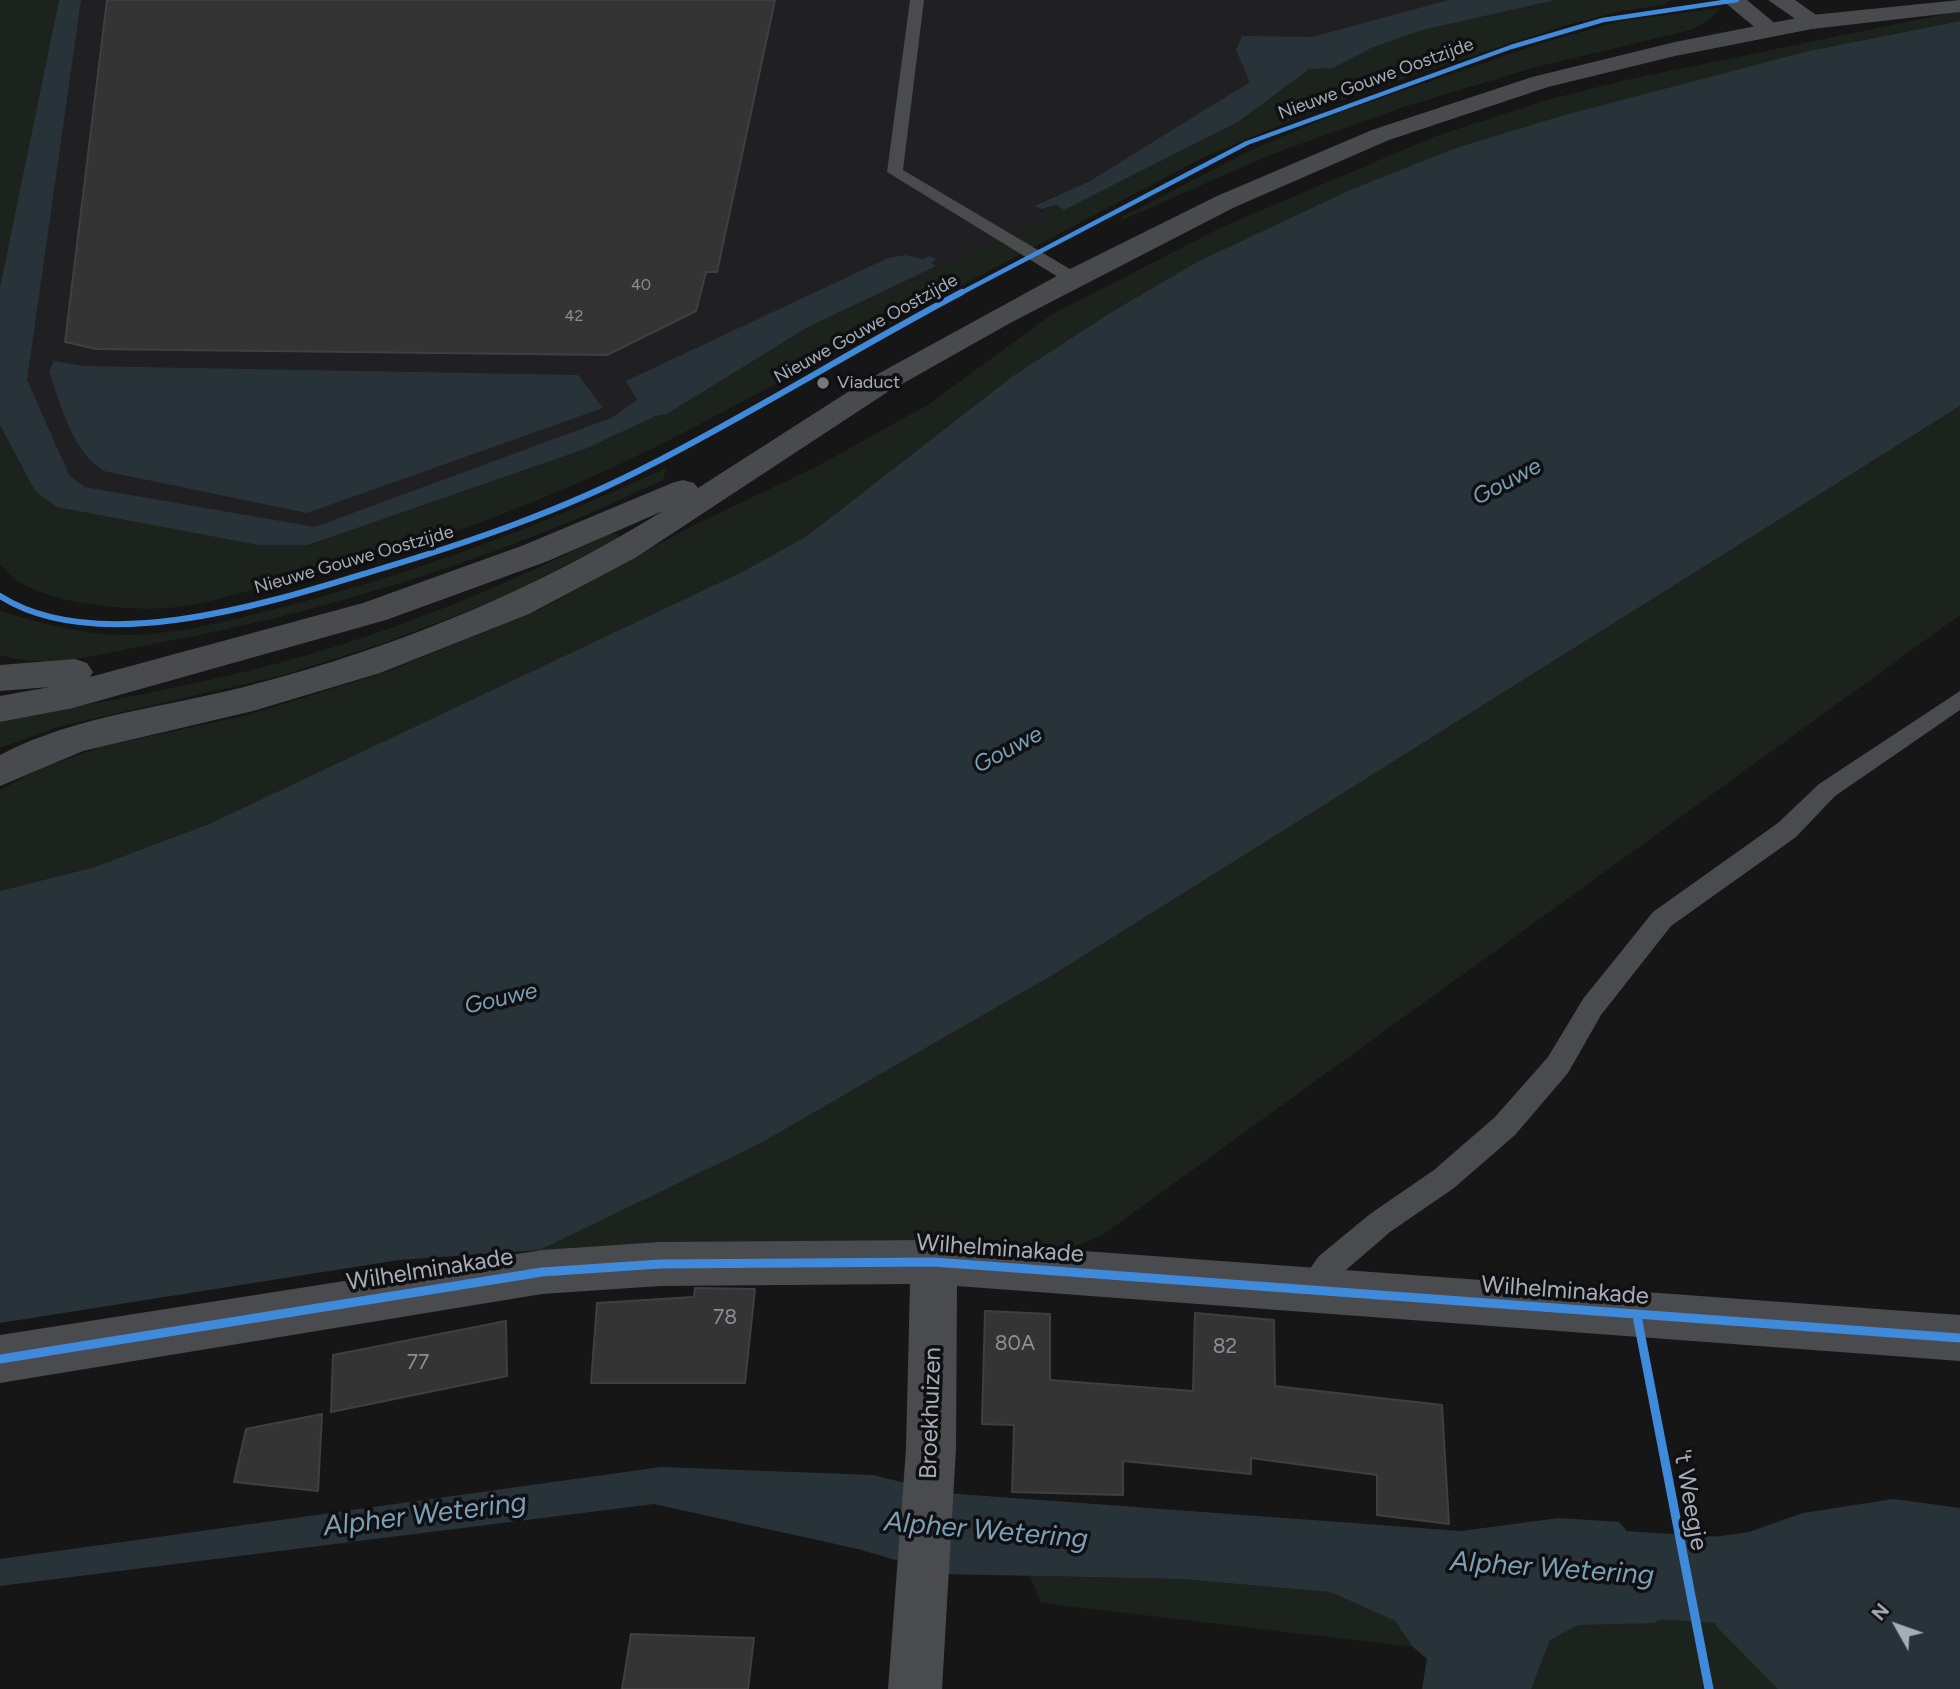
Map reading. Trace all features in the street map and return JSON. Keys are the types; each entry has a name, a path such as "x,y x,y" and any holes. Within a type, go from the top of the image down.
{"main road":[{"path":"1815,22 1875,0"},
{"path":"0,772 36,753 71,740 334,676 469,626 607,560 891,377 1237,195 1330,154 1414,122 1553,79 1815,22 1914,13 1960,5"},
{"path":"0,709 73,695 176,664 310,631 438,590 571,539 778,448"},
{"path":"0,678 176,664"}],"street":[{"path":"1733,0 1772,30"},
{"path":"1779,0 1815,22"},
{"name":"Wilhelminakade","path":"0,1359 554,1271 660,1264 934,1262 1309,1292 1960,1338"},
{"name":"Broekhuizen","path":"915,1689 931,1449 934,1262"}],"lane":[{"path":"917,0 895,172 1073,279"},
{"path":"1309,1292 1329,1266 1370,1232 1444,1179 1505,1126 1558,1065 1592,1007 1662,919 1787,830 1827,790 1960,699"}],"shaded area":[{"path":"0,0 59,0 0,287"},
{"path":"68,0 1556,0 1485,15 1090,181 1035,205 1049,218 477,479 309,535 58,490 1,383"},
{"path":"1556,0 1671,0 1664,5 1621,11 1567,25 1423,72 1328,105 1202,158 683,433 583,481 480,523 375,558 182,607 113,607 71,601 34,590 11,576 0,564 0,425 35,491 308,545 585,449 656,416 667,414 808,327 1048,218 1041,209 1056,205 1064,210 1238,122 1309,69 1333,68 1373,47 1422,30"},
{"path":"1720,8 1710,19 1691,30 1536,67 1407,106 1272,154 1122,220 1122,217 1253,149 1341,112 1545,42 1621,21"},
{"path":"1960,11 1960,21 1809,51 1350,190 1197,262 1110,313 1013,376 807,536 742,572 209,824 95,867 0,891 0,790 40,769 101,747 248,715 383,673 539,610 692,526 818,466 929,404 1051,315 1220,228 1436,136 1547,100 1626,80"},
{"path":"1960,406 1960,615 1101,1236 1063,1251 540,1250 759,1144 1056,973"},
{"path":"666,468 663,480 538,534 411,580 346,599 214,632 74,659 37,661 0,655 0,611 61,627 125,635 162,633 217,623 322,597 422,566 521,530"},
{"path":"610,533 618,534 618,538 502,598 381,644 280,676 61,726 0,748 0,722 207,681 319,652 488,590"},
{"path":"1030,1576 1181,1579 1330,1592 1395,1621 1413,1647 1041,1603"},
{"path":"1766,1614 1960,1689 1462,1689 1479,1628"}],"water":[{"path":"59,0 81,0 27,380 69,475 84,487 315,527 611,418 637,400 626,381 888,258 905,255 923,259 929,256 937,259 931,263 936,266 808,327 667,414 656,416 585,449 308,545 259,545 57,507 35,491 0,425 0,287"},
{"path":"1449,0 1556,0 1422,30 1373,47 1333,68 1309,69 1238,122 1064,210 1056,205 1041,209 1034,206 1090,181 1250,82 1236,50 1242,36 1312,37"},
{"name":"Gouwe","path":"1960,21 1960,406 1056,973 759,1144 540,1250 399,1260 0,1323 0,891 95,867 209,824 742,572 807,536 1013,376 1110,313 1197,262 1350,190 1456,148 1565,115 1809,51"},
{"path":"54,361 83,366 578,375 603,408 307,513 104,471 84,452 69,427 49,371"},
{"path":"661,1467 873,1475 945,1493 1461,1531 1559,1518 1619,1522 1658,1567 1665,1617 1654,1623 1578,1625 1550,1640 1531,1689 1422,1689 1427,1659 1413,1647 1395,1621 1330,1592 1181,1579 943,1574 858,1549 654,1504 0,1586 0,1559"},
{"path":"1893,1499 1960,1508 1960,1689 1778,1689 1716,1626 1706,1538 1749,1532 1803,1513"}],"building":[{"path":"107,0 775,0 717,272 706,272 696,311 607,355 96,349 65,342"},
{"path":"695,1288 755,1289 745,1383 591,1383 597,1303 694,1297"},
{"path":"985,1311 1050,1314 1050,1380 1193,1391 1195,1313 1274,1320 1275,1386 1442,1405 1449,1524 1377,1515 1377,1475 1251,1458 1251,1474 1123,1461 1123,1495 1012,1492 1014,1425 982,1424"},
{"path":"506,1321 507,1376 331,1412 333,1355"},
{"path":"322,1414 318,1491 234,1482 246,1429"},
{"path":"631,1634 754,1638 748,1689 622,1689"}],"waterway":[{"name":"Alpher Wetering","path":"1574,1571 1772,1583 1793,1593"}],"cycle path":[{"name":"Nieuwe Gouwe Oostzijde","path":"0,596 11,603 63,619 104,624 204,616 261,605 467,543 525,522 651,465 885,333 1247,143 1511,47 1603,20 1737,0"},
{"path":"0,1359 542,1272 660,1264 934,1262 1960,1338"},
{"name":"'t Weegje","path":"1637,1316 1709,1689"}],"place":[{"name":"Viaduct","path":"823,383"}]}
